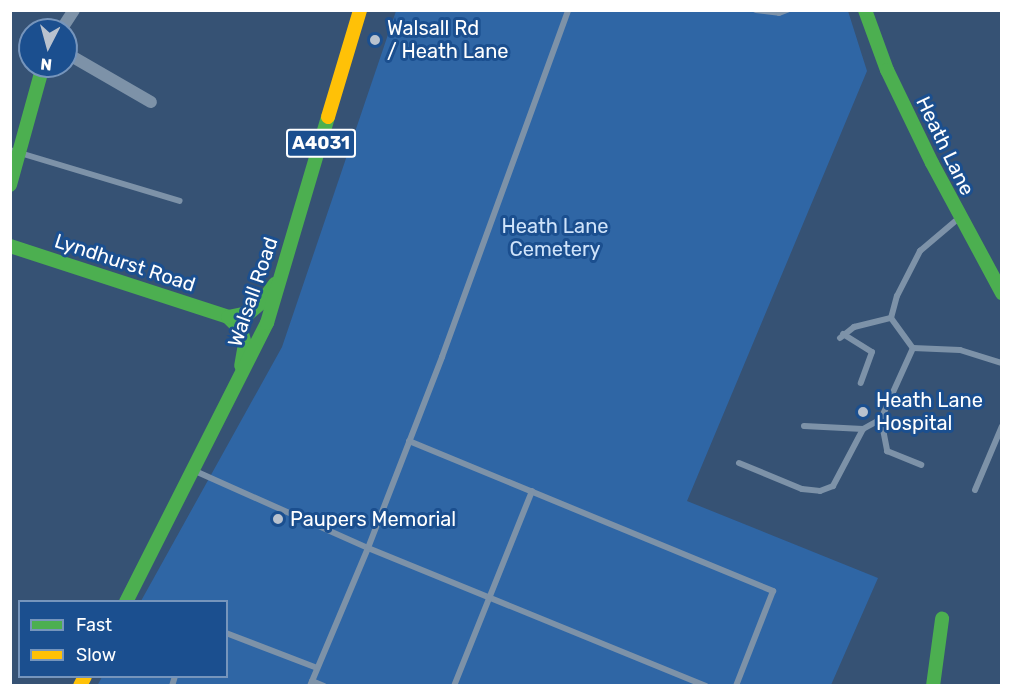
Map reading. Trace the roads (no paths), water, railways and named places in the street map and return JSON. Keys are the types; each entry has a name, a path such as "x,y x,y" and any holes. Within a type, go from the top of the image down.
{"main road":[{"name":"Walsall Road","path":"127,600 267,323 360,10"},
{"name":"Heath Lane","path":"865,10 887,70 959,218 1002,293"},
{"path":"10,185 15,152 39,78"},
{"name":"Lyndhurst Road","path":"10,246 228,317"},
{"name":"A4031","path":"228,317 249,313 261,303 282,275"},
{"name":"A4031","path":"228,317 241,330 245,344 240,378"},
{"path":"933,686 942,619"}],"street":[{"path":"78,60 151,102"}],"lane":[{"path":"324,686 311,683 368,549 568,10"},
{"path":"756,10 779,13 787,10"},
{"path":"15,152 180,201"},
{"path":"891,318 897,296 920,250 959,218"},
{"path":"861,383 872,351 842,336 854,327 891,318"},
{"path":"891,318 913,348"},
{"path":"913,348 960,350 1002,363"},
{"path":"913,348 881,419 887,451 921,465"},
{"path":"804,426 863,429 881,419"},
{"path":"975,490 1002,426"},
{"path":"739,463 802,489 820,491 833,486 863,429"},
{"path":"409,441 773,591 736,686"},
{"path":"193,470 368,549 706,686"},
{"path":"454,686 532,491"},
{"path":"228,634 317,668"}],"place":[{"name":"Walsall Rd / Heath Lane","path":"375,40"},
{"name":"Heath Lane Hospital","path":"863,412"},
{"name":"Paupers Memorial","path":"278,519"}],"park label":[{"name":"Heath Lane Cemetery","path":"555,238"}]}
